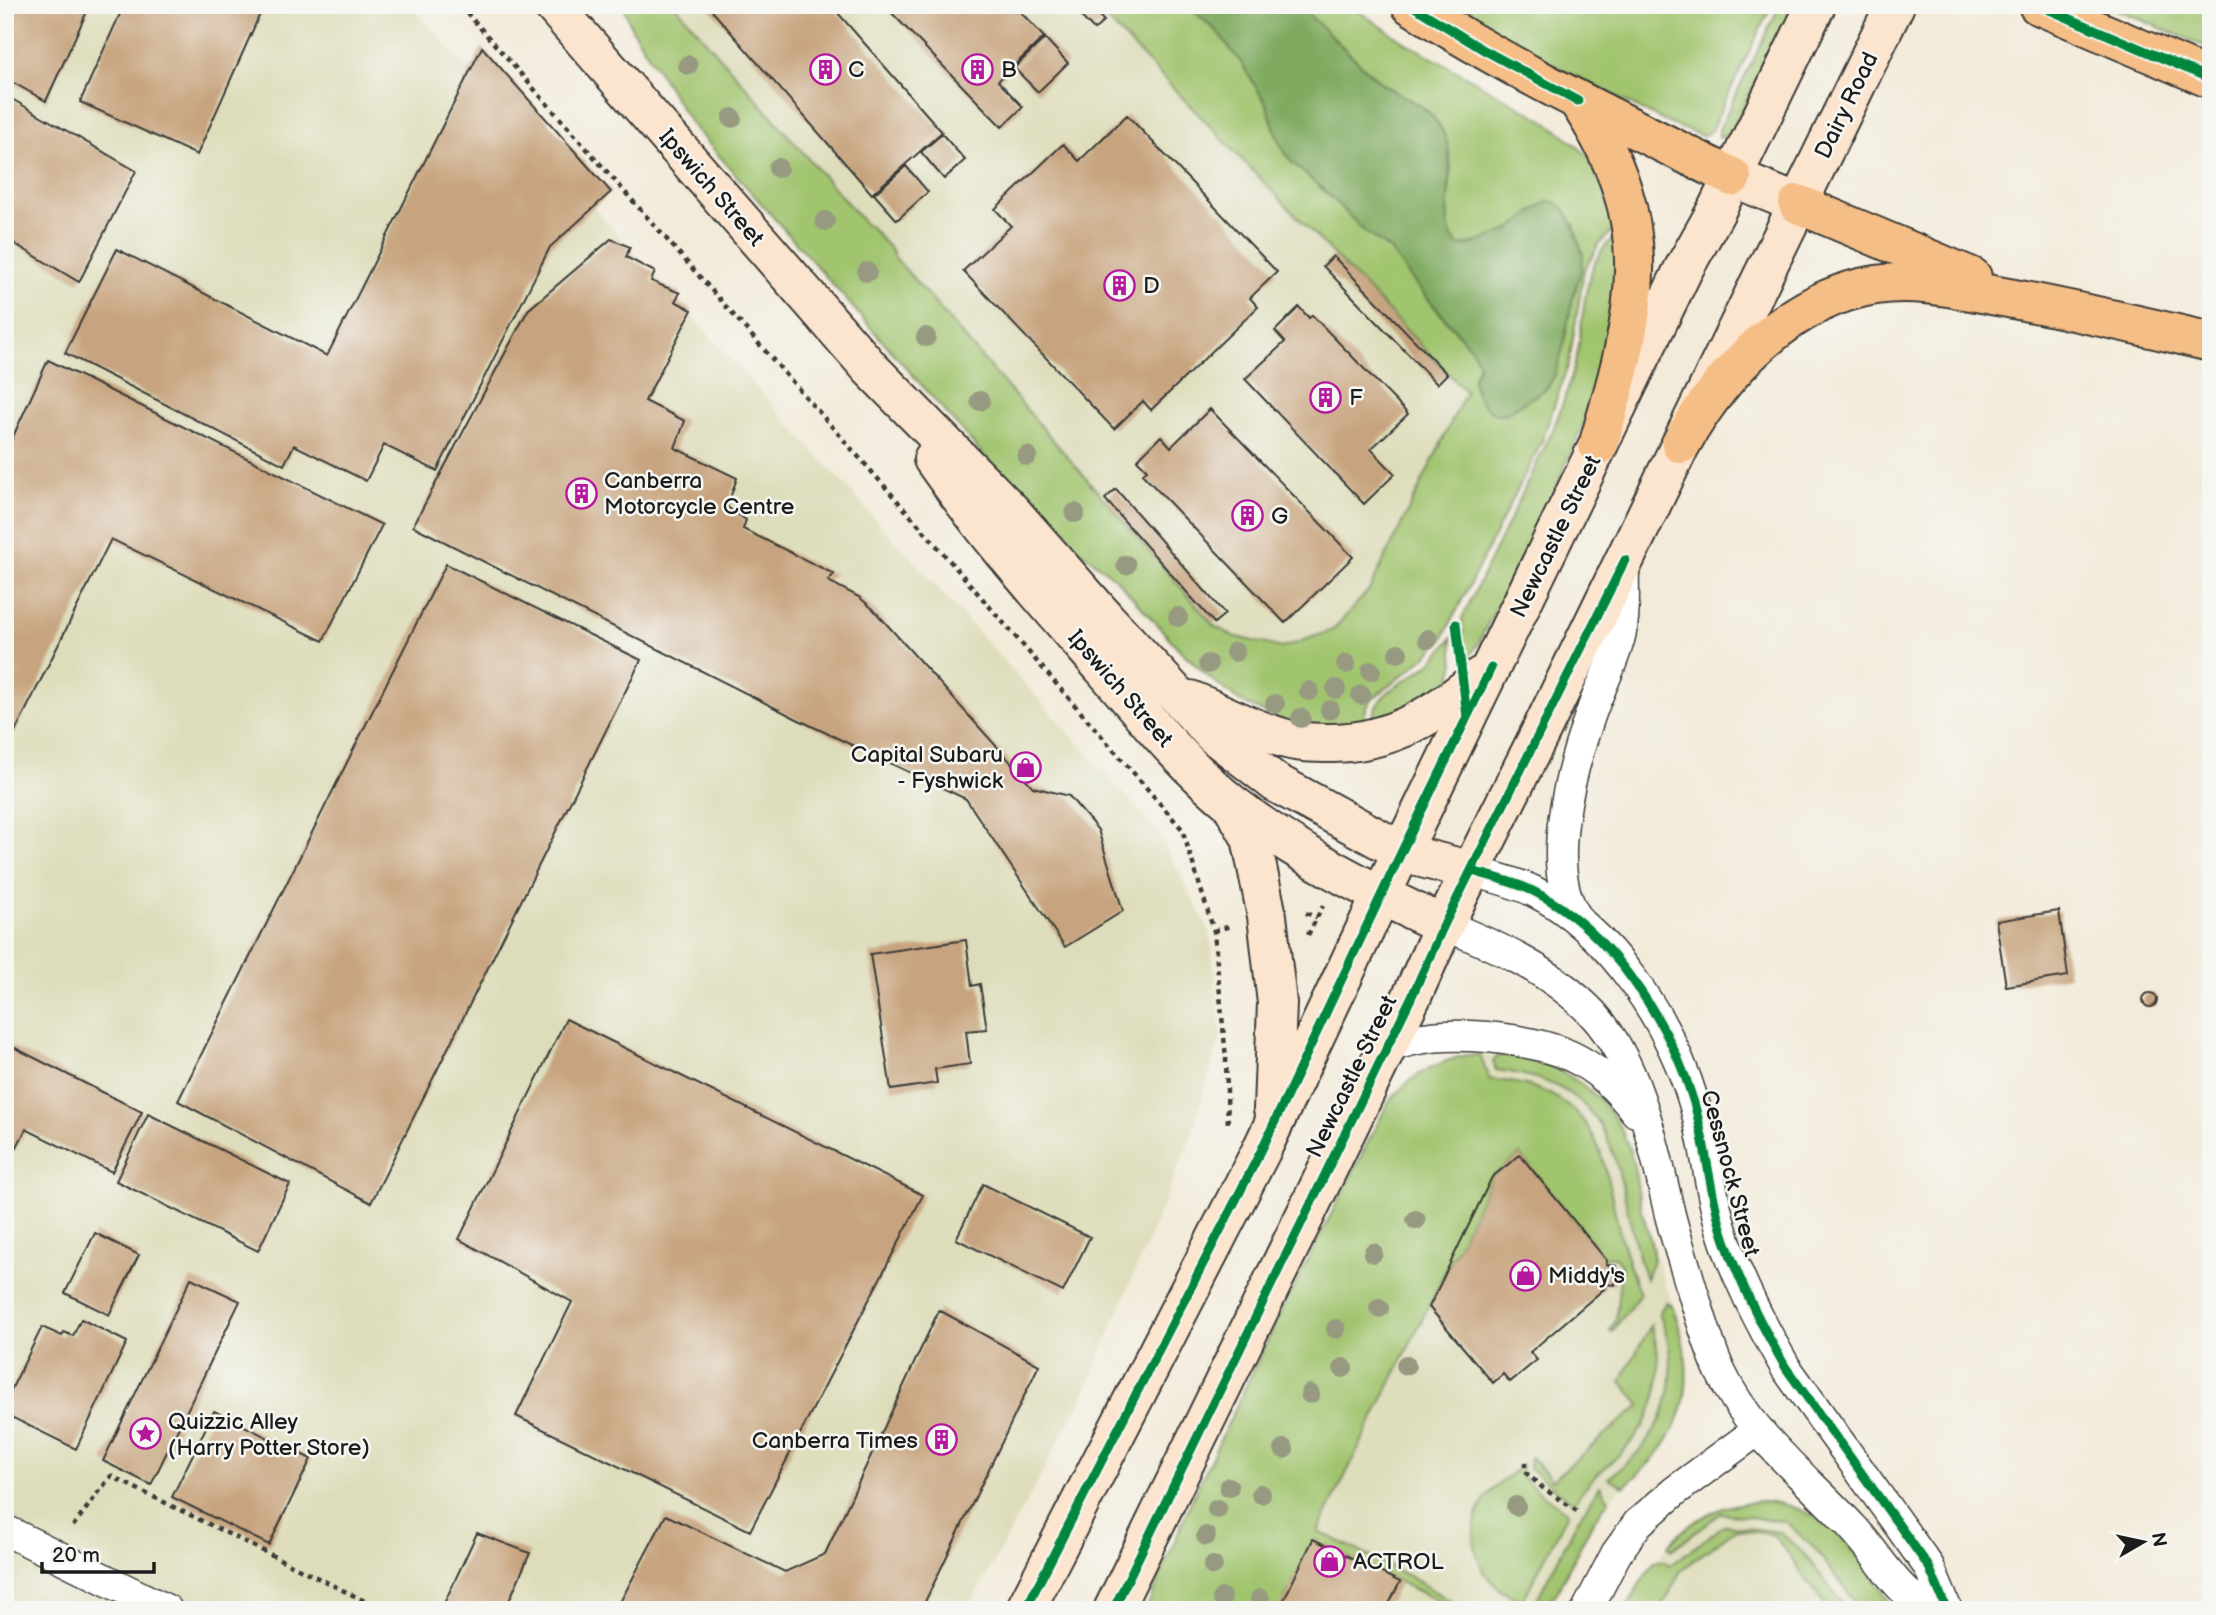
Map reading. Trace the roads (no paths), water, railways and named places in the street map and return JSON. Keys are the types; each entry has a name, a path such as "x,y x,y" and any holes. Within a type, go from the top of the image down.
{"highway":[{"path":"1411,5 1482,49 1578,101 1732,177"},
{"path":"2038,5 2211,79"},
{"path":"1578,101 1601,136 1620,181 1632,227 1634,257 1628,329 1598,446"},
{"path":"1798,204 2029,301"},
{"path":"1681,444 1699,412 1716,390 1757,347 1807,309 1834,297 1875,285 1903,283 1946,286 2029,301 2211,341"}],"main road":[{"name":"Ipswich Street","path":"553,5 871,369 1011,511 1214,735 1276,783 1402,851 1472,871"},
{"path":"1798,204 1732,177 1816,5"},
{"name":"Dairy Road","path":"1798,204 1895,5"},
{"name":"Newcastle Street","path":"1025,1610 1273,1125 1402,851 1683,270 1732,177"},
{"name":"Newcastle Street","path":"1113,1610 1444,925 1798,204"},
{"name":"Ipswich Street","path":"871,369 998,548 1167,742 1230,802 1322,864 1381,896 1444,925"},
{"path":"1175,693 1279,737 1314,743 1348,743 1393,733 1419,721 1448,704 1492,668"},
{"path":"1230,802 1251,838 1267,916 1277,1003 1273,1125"}],"street":[{"path":"1591,933 1569,905 1561,881 1560,856 1571,780 1590,716 1621,631 1625,560"},
{"name":"Cessnock Street","path":"1472,871 1534,892 1568,914 1609,951 1645,999 1685,1078 1700,1130 1722,1228 1745,1292 1786,1368 1929,1567 1947,1610"},
{"path":"1444,925 1484,941 1535,969 1561,986 1594,1016 1616,1048 1650,1132 1680,1250 1713,1354 1729,1387 1758,1430 1859,1534 1903,1589 1928,1610"},
{"path":"1386,1048 1421,1038 1457,1034 1549,1046 1565,1052 1598,1072 1628,1102 1650,1132"},
{"path":"1587,1610 1616,1554 1638,1522 1758,1430"},
{"path":"5,1530 167,1610"}],"place":[{"name":"C","path":"825,69"},
{"name":"B","path":"978,69"},
{"name":"D","path":"1120,285"},
{"name":"F","path":"1326,397"},
{"name":"Canberra Motorcycle Centre","path":"581,493"},
{"name":"G","path":"1248,516"},
{"name":"Capital Subaru - Fyshwick","path":"1026,767"},
{"name":"Middy's","path":"1525,1275"},
{"name":"Quizzic Alley (Harry Potter Store)","path":"145,1434"},
{"name":"Canberra Times","path":"941,1440"},
{"name":"ACTROL","path":"1330,1561"}]}
